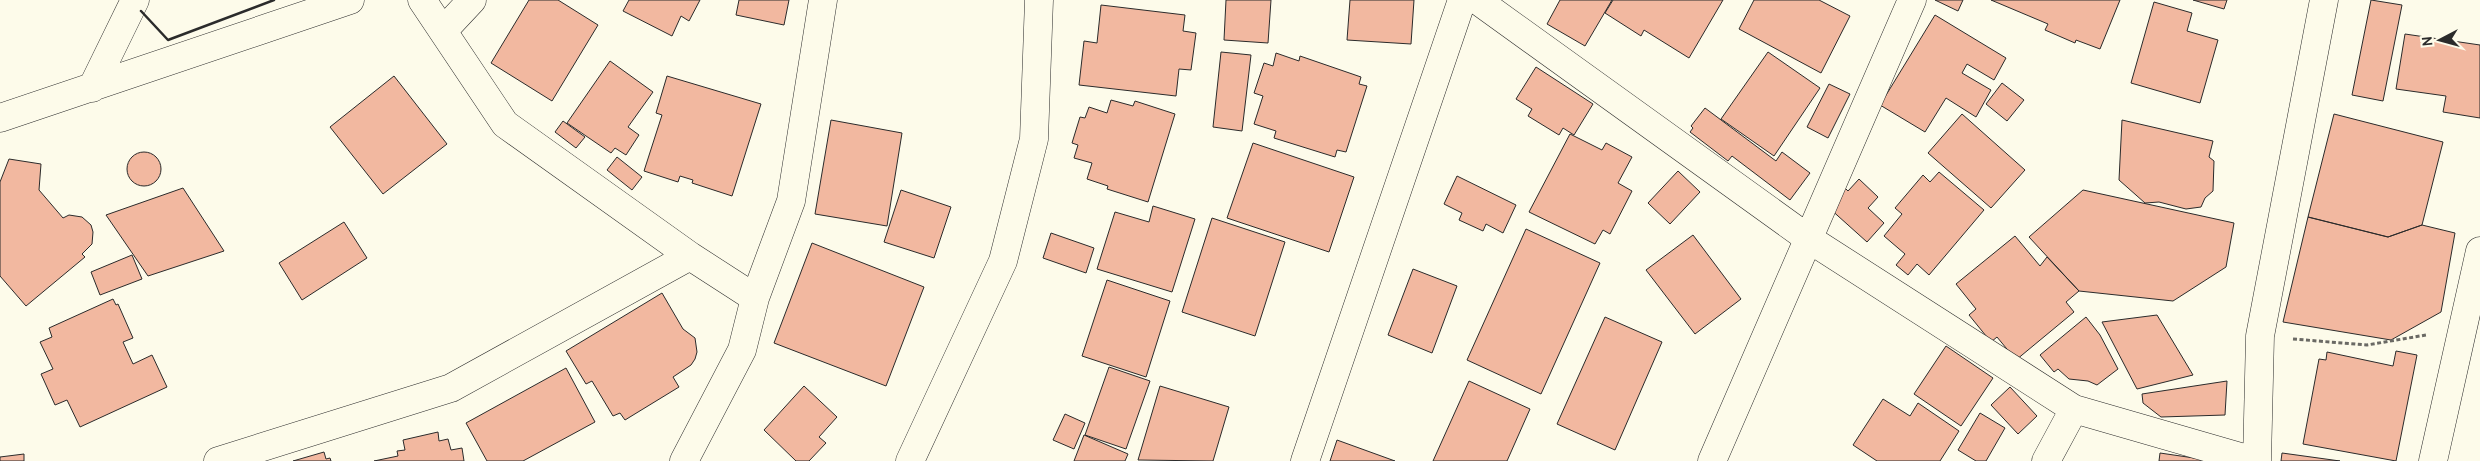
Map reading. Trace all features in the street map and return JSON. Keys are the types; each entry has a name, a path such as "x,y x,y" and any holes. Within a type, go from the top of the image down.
{"street":[{"path":"92,88 135,0"},
{"path":"0,118 350,0"},
{"path":"422,0 505,124 690,256 756,298"},
{"path":"443,31 472,0"},
{"path":"684,461 742,350 756,298 791,201 824,0"},
{"path":"910,461 1003,261 1034,139 1039,0"},
{"path":"1305,461 1462,0"},
{"path":"1477,0 1809,239 2074,409 2256,461 2260,336 2324,0"},
{"path":"1712,461 1912,0"},
{"path":"2433,461 2480,253"},
{"path":"218,461 451,388 690,256"},
{"path":"2046,461 2074,409"}],"path":[{"path":"2260,336 2367,346 2436,333"}],"building":[{"path":"529,0 558,0 598,25 552,101 491,63"},
{"path":"629,0 700,0 689,21 681,16 672,36 623,11"},
{"path":"739,0 789,0 784,25 736,15"},
{"path":"1226,0 1271,0 1268,43 1224,40"},
{"path":"1350,0 1414,0 1411,44 1347,40"},
{"path":"1560,0 1612,0 1585,46 1547,24"},
{"path":"1613,0 1723,0 1689,58 1644,30 1641,36 1605,13"},
{"path":"1754,0 1819,0 1850,16 1821,73 1739,29"},
{"path":"1935,0 1963,0 1958,11"},
{"path":"1991,0 2120,0 2100,49 2076,40 2075,43 2045,30 2048,24"},
{"path":"2193,0 2227,0 2224,9"},
{"path":"2371,0 2402,5 2383,101 2352,95"},
{"path":"2154,2 2192,13 2187,31 2218,40 2200,103 2131,83"},
{"path":"1101,5 1185,15 1183,31 1196,33 1191,70 1179,69 1176,96 1079,85 1084,41 1097,43"},
{"path":"1935,15 2006,58 1994,80 1967,64 1962,73 1991,90 1976,117 1946,98 1925,132 1880,105"},
{"path":"2405,34 2480,45 2480,118 2443,112 2446,96 2396,89"},
{"path":"1221,52 1251,55 1242,131 1213,127"},
{"path":"1768,52 1820,88 1774,156 1721,119"},
{"path":"1276,53 1299,61 1300,56 1361,77 1359,84 1367,86 1346,152 1337,150 1335,157 1274,138 1276,131 1254,124 1263,96 1254,93 1264,63 1273,66"},
{"path":"610,61 653,92 628,127 639,135 626,155 615,148 611,153 567,123"},
{"path":"1536,67 1593,104 1574,135 1563,128 1559,135 1528,116 1532,109 1516,99"},
{"path":"394,76 447,144 383,194 330,127"},
{"path":"667,76 761,104 732,196 692,183 693,180 680,176 678,182 644,171 662,115 656,113"},
{"path":"2002,83 2024,100 2007,121 1986,104"},
{"path":"1829,84 1850,94 1828,138 1807,127"},
{"path":"1111,100 1133,106 1135,101 1175,114 1148,202 1107,189 1108,186 1087,179 1092,163 1074,158 1078,145 1072,143 1080,117 1085,118 1089,107 1107,113"},
{"path":"1705,108 1776,161 1782,152 1810,173 1790,200 1732,156 1728,161 1690,132 1693,128 1691,126"},
{"path":"1962,114 2025,170 1991,208 1928,153"},
{"path":"2334,114 2443,142 2422,225 2388,237 2308,217"},
{"path":"831,120 902,133 887,226 815,214"},
{"path":"2122,120 2213,141 2209,157 2214,161 2213,191 2205,198 2201,207 2186,209 2159,202 2145,203 2119,180"},
{"path":"563,121 585,137 576,148 555,132"},
{"path":"1570,134 1602,150 1606,143 1632,157 1618,183 1632,191 1610,234 1603,230 1595,244 1529,212"},
{"path":"1253,143 1354,177 1329,252 1227,218"},
{"path":"144,152 156,157 161,169 156,181 144,186 132,181 127,169 132,157"},
{"path":"617,157 642,177 632,190 607,170"},
{"path":"9,159 41,164 39,190 63,218 69,215 82,217 91,225 93,232 92,244 82,254 85,257 26,306 0,276 0,182"},
{"path":"1678,171 1700,192 1670,224 1648,203"},
{"path":"1939,172 1984,210 1929,275 1917,264 1908,275 1896,265 1905,254 1884,236 1902,214 1895,208 1923,175 1930,182"},
{"path":"1457,176 1516,205 1503,233 1486,224 1483,231 1459,220 1462,213 1444,204"},
{"path":"1859,179 1878,197 1868,208 1884,223 1867,242 1828,207 1845,188 1848,191"},
{"path":"183,188 224,251 148,276 106,215"},
{"path":"901,190 951,207 934,258 884,242"},
{"path":"2083,190 2234,223 2226,267 2173,301 2079,291 2029,237"},
{"path":"1153,206 1195,219 1172,292 1097,269 1115,212 1149,222"},
{"path":"2308,217 2388,237 2422,225 2455,233 2441,312 2391,340 2283,322"},
{"path":"1212,218 1285,242 1255,336 1182,312"},
{"path":"344,222 367,258 302,300 279,263"},
{"path":"1526,229 1600,263 1541,394 1467,360"},
{"path":"1051,233 1094,248 1086,273 1043,258"},
{"path":"1693,235 1741,299 1695,334 1646,270"},
{"path":"2015,236 2040,266 2047,257 2079,291 2066,302 2074,312 2016,360 1997,337 1991,342 1969,315 1976,309 1956,284"},
{"path":"812,243 924,287 886,386 774,343"},
{"path":"132,255 142,279 100,295 91,272"},
{"path":"1413,269 1457,286 1432,353 1388,335"},
{"path":"1107,280 1170,301 1146,377 1082,356"},
{"path":"662,293 683,329 695,338 697,352 695,359 691,365 673,377 679,387 625,420 620,413 613,416 592,381 586,384 566,351"},
{"path":"113,299 116,305 118,304 133,338 123,342 133,364 152,355 167,387 80,427 67,400 55,405 41,374 53,369 40,342 52,337 49,328"},
{"path":"2157,315 2193,375 2137,389 2102,322"},
{"path":"1605,317 1662,342 1615,450 1557,424"},
{"path":"2086,317 2100,335 2118,369 2097,385 2088,381 2069,379 2058,369 2054,372 2040,355"},
{"path":"1946,346 1993,378 1961,426 1914,394"},
{"path":"2396,351 2417,355 2396,461 2303,444 2319,359 2326,360 2327,352 2393,366"},
{"path":"1109,367 1150,381 1126,449 1085,435"},
{"path":"566,368 595,422 523,461 487,461 466,423"},
{"path":"1469,381 1530,409 1507,461 1433,461"},
{"path":"2227,381 2225,415 2161,417 2143,403 2142,394"},
{"path":"804,386 837,417 819,437 826,443 809,461 796,461 764,430"},
{"path":"1160,386 1229,407 1213,461 1138,460"},
{"path":"2010,387 2037,416 2018,434 1991,405"},
{"path":"1883,399 1910,416 1918,403 1959,431 1940,461 1877,461 1853,445"},
{"path":"1980,413 2005,428 1986,461 1976,461 1958,450"},
{"path":"1065,414 1085,423 1074,449 1053,440"},
{"path":"438,432 439,441 448,439 451,450 462,448 464,461 374,461 398,456 397,451 405,450 403,440"},
{"path":"1084,435 1128,454 1125,461 1074,461"},
{"path":"1337,440 1395,461 1330,461"},
{"path":"324,452 326,459 330,458 331,461 293,461"},
{"path":"2160,453 2201,459 2201,461 2159,461"},
{"path":"2282,453 2340,461 2281,461"},
{"path":"24,454 24,461 0,461 0,457"}],"wall":[{"path":"141,11 168,40 274,0"}]}
